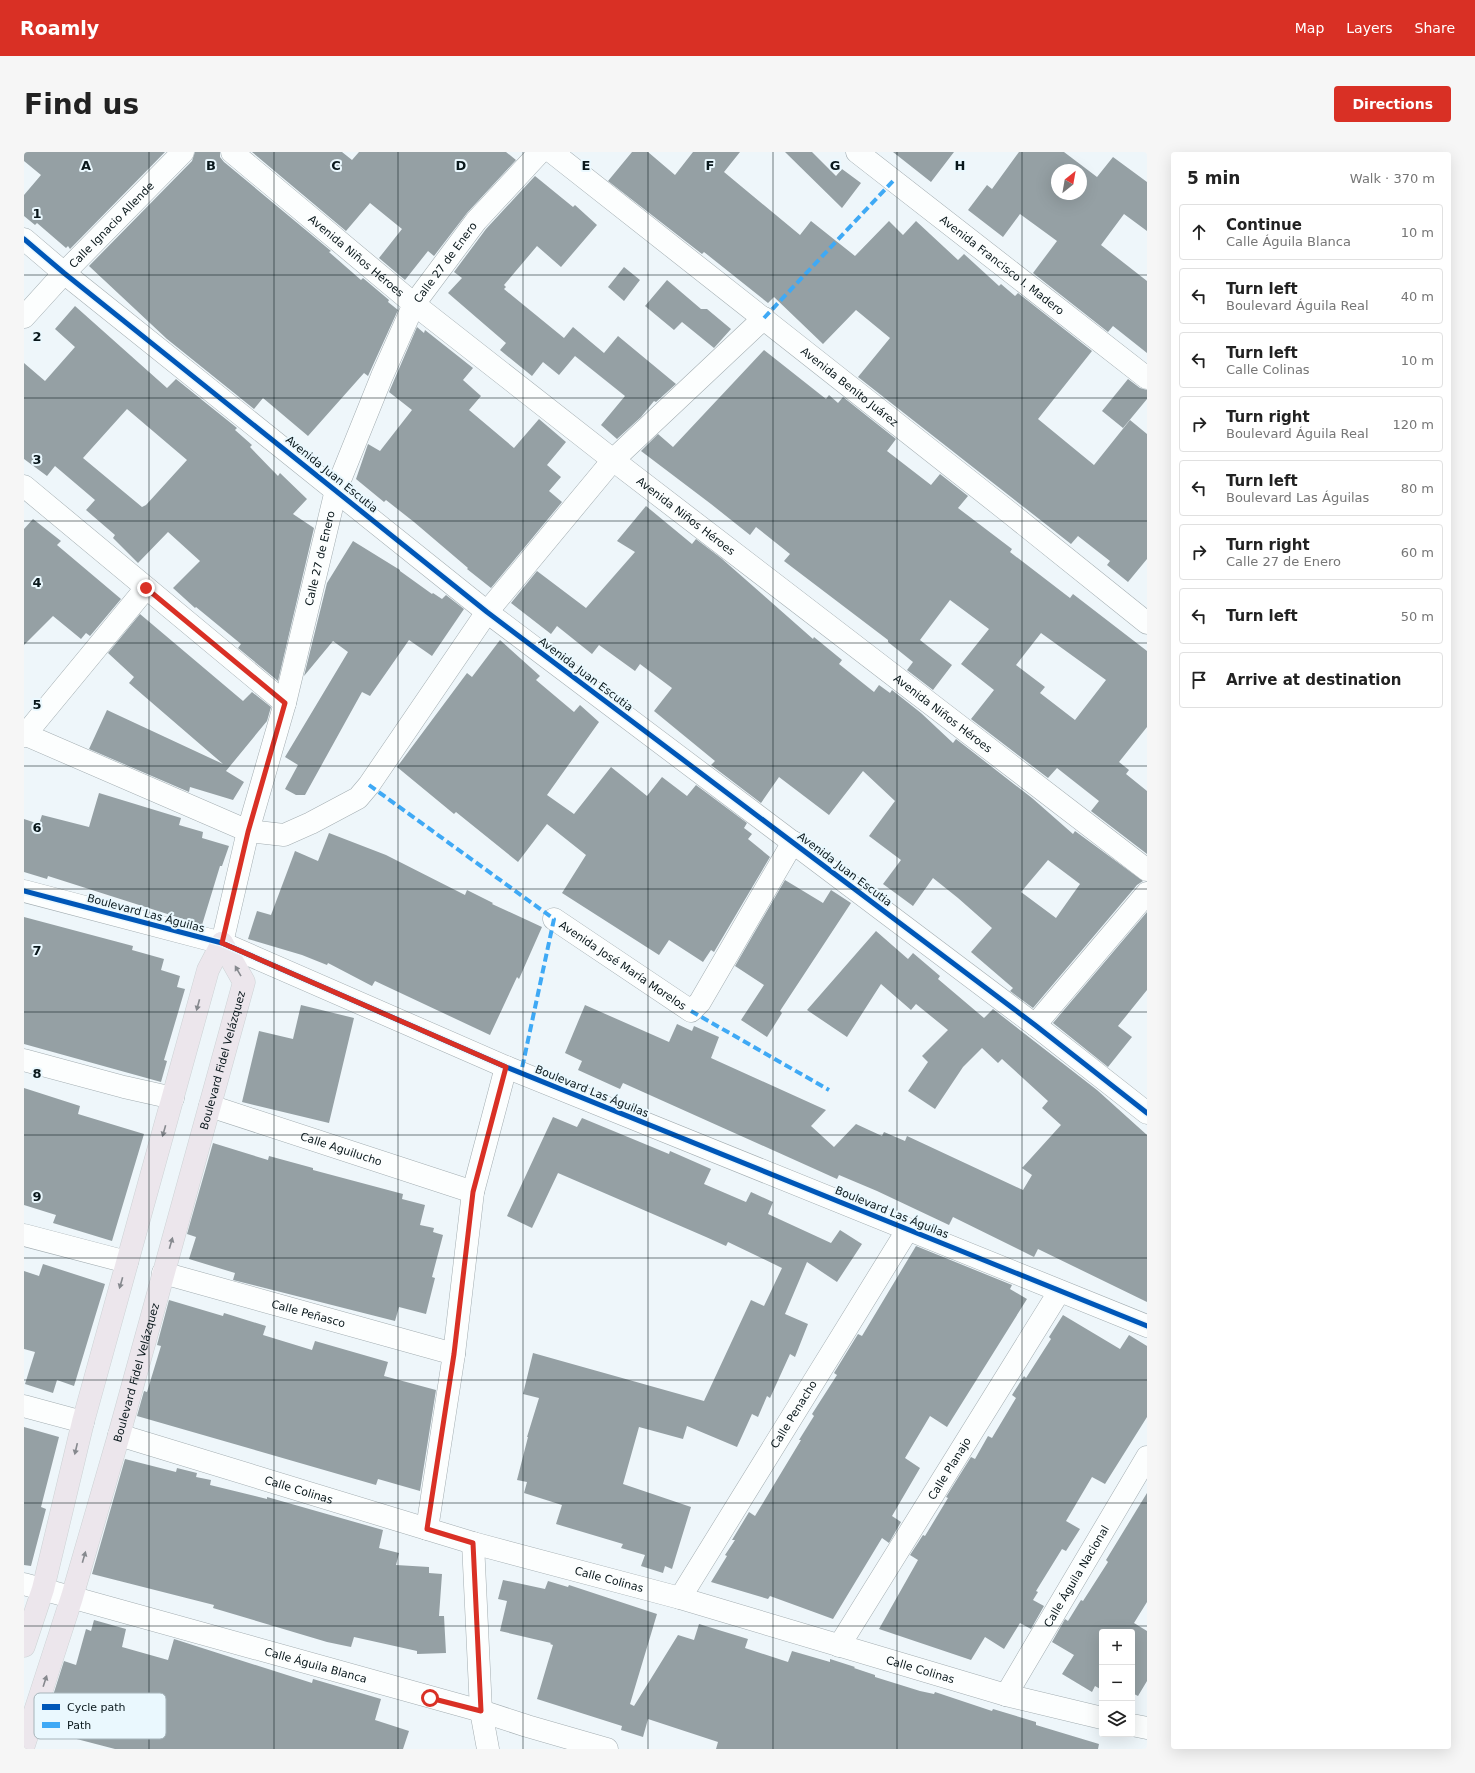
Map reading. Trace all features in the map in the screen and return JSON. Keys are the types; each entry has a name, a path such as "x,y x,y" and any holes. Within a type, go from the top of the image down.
{"main road":[{"path":"24,1646 33,1586 83,1422 208,970 222,943"},
{"name":"Boulevard Fidel Velázquez","path":"41,1693 72,1597 119,1435 244,982 222,943"},
{"name":"Boulevard Fidel Velázquez","path":"24,1745 34,1714"}],"street":[{"name":"Calle Ignacio Allende","path":"24,316 64,273 183,152"},
{"name":"Avenida Niños Héroes","path":"232,152 414,304 613,460 1147,870"},
{"name":"Calle 27 de Enero","path":"222,943 248,832 285,703 336,490 382,376 414,304 476,221 540,152"},
{"name":"Avenida Benito Juárez","path":"552,152 764,318 1147,623"},
{"name":"Avenida Francisco I. Madero","path":"857,152 1147,378"},
{"name":"Avenida Juan Escutia","path":"24,238 64,273 487,612 1035,1025 1147,1112"},
{"path":"146,588 25,735 248,832 284,835 311,823 358,798 369,785 487,612 613,460 764,318"},
{"path":"24,486 285,703"},
{"name":"Avenida José María Morelos","path":"554,919 691,1011 700,1002 793,842"},
{"name":"Boulevard Las Águilas","path":"24,891 222,943 506,1067 1147,1326"},
{"path":"1035,1025 1147,893"},
{"path":"24,1060 124,1087 173,1098"},
{"path":"427,1529 454,1354 473,1192 506,1067"},
{"name":"Calle Aguilucho","path":"210,1106 473,1192"},
{"name":"Calle Penacho","path":"680,1598 908,1229"},
{"path":"24,1235 127,1262"},
{"name":"Calle Peñasco","path":"163,1273 454,1354"},
{"name":"Calle Planajo","path":"839,1646 1060,1292"},
{"path":"24,1406 83,1422"},
{"name":"Calle Colinas","path":"119,1435 473,1543 680,1598 1006,1695 1099,1717"},
{"name":"Calle Águila Nacional","path":"1006,1695 1147,1457"},
{"path":"473,1543 481,1711 488,1749"},
{"name":"Calle Águila Blanca","path":"33,1586 481,1711 607,1749"},
{"path":"1135,1726 1147,1728"},
{"path":"24,1748 28,1749"}],"building":[{"path":"24,152 165,152 70,249 68,246 66,248 37,223 35,225 24,216 24,195 41,175 24,161"},
{"path":"195,152 220,152 220,157 224,162 331,251 329,252 361,280 363,278 389,300 388,302 398,310 368,376 364,373 308,436 263,398 254,409 167,339 89,266 192,161"},
{"path":"252,152 342,152 352,160 359,152 506,152 516,160 467,213 434,256 428,251 405,280 379,258 402,229 370,203 346,231"},
{"path":"632,152 648,152 675,175 693,152 740,152 724,172 800,235 811,221 855,256 889,221 903,235 916,221 958,260 964,254 999,286 1001,284 1015,296 1018,293 1092,351 1038,419 1094,465 1130,420 1147,434 1147,559 1128,582 1107,565 1110,561 1078,536 1071,544 858,377 890,338 856,310 823,344 774,297 768,303 704,252 702,254 608,181"},
{"path":"785,152 812,152 836,176 842,169 861,183 842,208"},
{"path":"893,152 954,152 931,182"},
{"path":"1019,152 1064,152 1080,164 1051,164 1051,200 1087,200 1087,169 1097,177 1113,157 1147,182 1147,231 1124,214 1101,245 1147,281 1147,353 1113,326 1108,332 1033,273 1057,241 1020,214 1003,237 968,210 987,185 992,189"},
{"path":"535,176 573,207 575,205 597,225 561,267 537,246 504,285 506,287 504,289 564,338 573,327 604,353 618,336 676,384 656,402 654,401 641,417 617,439 601,425 625,396 575,356 559,375 543,362 532,376 500,350 506,343 448,293 462,278 454,272 486,229"},
{"path":"624,267 640,280 624,301 608,287"},
{"path":"667,280 701,309 707,309 731,329 714,348 682,322 674,330 645,306"},
{"path":"75,306 167,388 176,379 237,428 235,430 252,445 250,447 278,476 280,473 307,499 293,514 314,528 278,681 238,648 241,644 196,607 195,608 173,588 200,561 168,532 138,563 113,538 115,535 86,510 95,500 55,466 47,476 24,459 24,363 45,381 75,347 55,329","holes":["127,409 187,460 146,505 142,507 83,458"]},
{"path":"417,327 424,333 425,330 473,368 463,380 481,396 469,410 514,448 539,419 566,442 547,465 561,477 549,491 562,502 491,588 414,522 386,500 384,502 356,479 368,444 380,451 412,410 389,392"},
{"path":"764,350 826,399 829,395 838,403 843,397 896,439 887,451 931,485 940,474 968,496 958,508 1012,549 1010,552 1070,598 1073,594 1147,651 1147,727 1119,762 1129,770 1126,774 1147,791 1147,854 1091,811 1099,801 1057,768 1048,778 971,719 994,690 961,664 989,629 950,600 920,640 952,665 933,690 907,670 913,662 888,642 888,640 784,561 790,554 756,527 750,535 641,451 658,434 673,447","holes":["1041,633 1106,680 1075,720 1040,693 1045,687 1016,665"]},
{"path":"1128,379 1140,388 1147,390 1147,399 1123,428 1102,411"},
{"path":"646,506 692,544 696,539 721,558 813,639 814,637 842,660 839,664 874,692 879,685 890,693 892,690 921,713 953,743 956,739 1032,798 1073,834 1075,831 1143,881 1137,885 1033,1008 1010,991 1013,988 971,952 992,928 958,898 933,878 913,906 883,884 901,860 869,836 895,801 863,771 829,815 779,777 761,803 711,765 715,761 654,711 672,688 640,664 635,671 599,645 592,654 557,626 551,634 511,603 537,571 586,608 635,552 617,541","holes":["1048,860 1080,884 1056,918 1021,892"]},
{"path":"33,519 61,541 57,545 121,599 90,636 86,633 81,639 53,616 24,645 24,529"},
{"path":"353,541 400,570 432,594 433,593 442,599 446,595 464,609 432,656 409,640 370,696 362,692 305,795 296,795 285,789 298,765 285,757 348,652 333,641 304,676 327,583"},
{"path":"140,614 243,701 252,692 271,707 267,721 226,771 244,782 233,800 190,787 189,792 89,749 107,710 223,764 129,683 134,677 108,653"},
{"path":"500,640 540,676 536,680 574,712 580,705 599,722 547,795 574,814 611,767 647,796 662,777 687,796 696,785 747,823 744,828 752,834 748,839 770,857 714,952 711,950 703,962 669,940 659,955 562,893 586,855 547,824 518,862 456,812 454,814 397,767 467,673 472,677"},
{"path":"99,793 181,818 179,825 203,832 202,838 229,846 222,866 220,866 202,925 48,876 47,879 24,872 24,819 39,824 42,815 89,827"},
{"path":"329,833 386,855 465,895 467,890 493,903 492,904 542,927 519,979 517,977 490,1035 375,981 372,986 328,963 327,965 302,955 248,939 257,911 271,915 295,851 318,861"},
{"path":"785,880 823,903 831,890 851,903 780,1011 782,1013 767,1037 741,1020 764,985 735,966"},
{"path":"1147,912 1147,990 1118,1026 1132,1037 1108,1067 1053,1023"},
{"path":"24,917 133,946 132,950 164,959 161,970 180,976 177,987 185,989 164,1060 167,1061 161,1082 24,1044"},
{"path":"876,931 908,959 913,953 940,976 938,979 984,1018 993,1009 1097,1090 1147,1135 1147,1302 1038,1249 1034,1257 953,1217 949,1225 839,1175 837,1179 623,1083 620,1089 578,1070 582,1061 565,1053 585,1005 669,1042 677,1024 692,1031 694,1026 719,1037 711,1058 826,1110 811,1126 834,1147 856,1124 882,1136 884,1132 905,1141 907,1136 1023,1190 1032,1175 1022,1168 1061,1125 1042,1108 1048,1101 1002,1059 998,1063 982,1048 963,1067 935,1109 908,1091 928,1062 922,1056 948,1030 916,1004 911,1010 881,984 847,1037 807,1010"},
{"path":"301,1005 354,1018 329,1123 242,1102 259,1031 293,1039"},
{"path":"24,1088 80,1106 78,1114 144,1134 112,1241 53,1223 56,1215 24,1205"},
{"path":"553,1117 577,1127 582,1118 669,1154 670,1151 711,1169 704,1184 746,1202 751,1192 773,1202 768,1214 831,1243 840,1230 862,1244 837,1282 807,1262 785,1314 808,1324 795,1357 790,1354 770,1398 767,1396 758,1417 752,1414 737,1447 687,1426 683,1439 639,1427 623,1484 691,1507 672,1569 665,1566 663,1573 641,1566 645,1555 621,1548 623,1544 556,1524 562,1505 524,1493 527,1482 517,1480 527,1437 539,1398 523,1394 533,1353 704,1401 751,1300 764,1306 782,1268 728,1242 726,1246 558,1173 532,1228 507,1216"},
{"path":"213,1143 268,1160 269,1156 313,1168 313,1170 403,1194 402,1199 425,1205 420,1225 434,1228 433,1232 443,1235 432,1277 435,1278 426,1314 399,1307 395,1321 233,1280 235,1273 189,1259 196,1237 187,1234"},
{"path":"916,1246 1012,1285 1010,1289 1027,1299 947,1427 930,1416 905,1458 920,1468 892,1516 901,1522 889,1543 882,1538 833,1619 770,1596 768,1599 711,1582 727,1556 725,1555 735,1540 732,1540 749,1512 755,1516 801,1440 799,1440 814,1416 812,1414 837,1375 834,1373 858,1334 862,1336"},
{"path":"43,1264 105,1284 74,1386 57,1380 53,1393 25,1384 35,1352 24,1349 24,1271 39,1276"},
{"path":"169,1300 223,1316 224,1313 266,1326 263,1335 312,1350 315,1341 388,1362 384,1376 436,1390 420,1491 378,1479 376,1485 137,1416 144,1391 147,1392 161,1346 157,1345"},
{"path":"1063,1315 1120,1349 1129,1335 1147,1346 1147,1417 1105,1484 1092,1477 1066,1521 1080,1529 1066,1551 1062,1549 1036,1591 1038,1592 1033,1600 1044,1606 1031,1629 1020,1623 1004,1649 985,1637 971,1660 879,1629 918,1560 910,1555 923,1535 925,1536 948,1498 946,1497 971,1457 975,1459 988,1436 992,1438 1016,1398 1012,1395 1024,1376 1026,1378 1051,1339 1049,1337"},
{"path":"24,1427 59,1437 41,1507 46,1509 31,1566 24,1565"},
{"path":"125,1459 176,1472 177,1468 197,1473 196,1477 211,1480 210,1485 267,1499 267,1497 383,1530 379,1548 399,1553 396,1565 429,1567 429,1573 442,1574 439,1616 444,1616 446,1653 417,1654 417,1651 354,1637 351,1647 327,1642 213,1608 214,1605 92,1574"},
{"path":"1147,1493 1147,1602 1134,1623 1147,1631 1147,1681 1138,1696 1135,1694 1135,1629 1099,1629 1099,1688 1095,1686 1092,1692 1062,1674 1074,1655 1052,1642 1065,1619 1068,1621 1081,1600 1083,1601 1108,1562 1106,1560"},
{"path":"503,1580 545,1589 548,1581 568,1587 569,1585 657,1614 630,1704 634,1706 678,1635 694,1640 699,1624 748,1639 745,1648 788,1662 792,1651 830,1662 830,1659 875,1675 875,1677 920,1691 934,1694 935,1692 992,1711 993,1709 1036,1722 1036,1725 1099,1744 1098,1749 716,1749 718,1742 648,1719 643,1737 621,1730 622,1726 537,1699 553,1645 550,1644 551,1643 500,1631 507,1601 498,1599"},
{"path":"94,1620 126,1629 122,1647 168,1660 174,1639 312,1683 313,1679 381,1699 375,1720 409,1731 403,1749 115,1749 77,1739 166,1739 166,1693 54,1693 64,1661 76,1665 86,1629 91,1631"}],"marked path":[{"path":"764,318 894,180"},
{"path":"369,785 554,919 521,1073"},
{"path":"691,1011 829,1090"}],"cycle path":[{"path":"24,239 64,273 487,612 1035,1025 1147,1113"},
{"path":"24,891 222,943 506,1067 1147,1326"}],"route":[{"path":"146,588 285,703 248,832 222,943 506,1067 473,1192 454,1354 427,1529 473,1543 481,1711 430,1698"}]}
